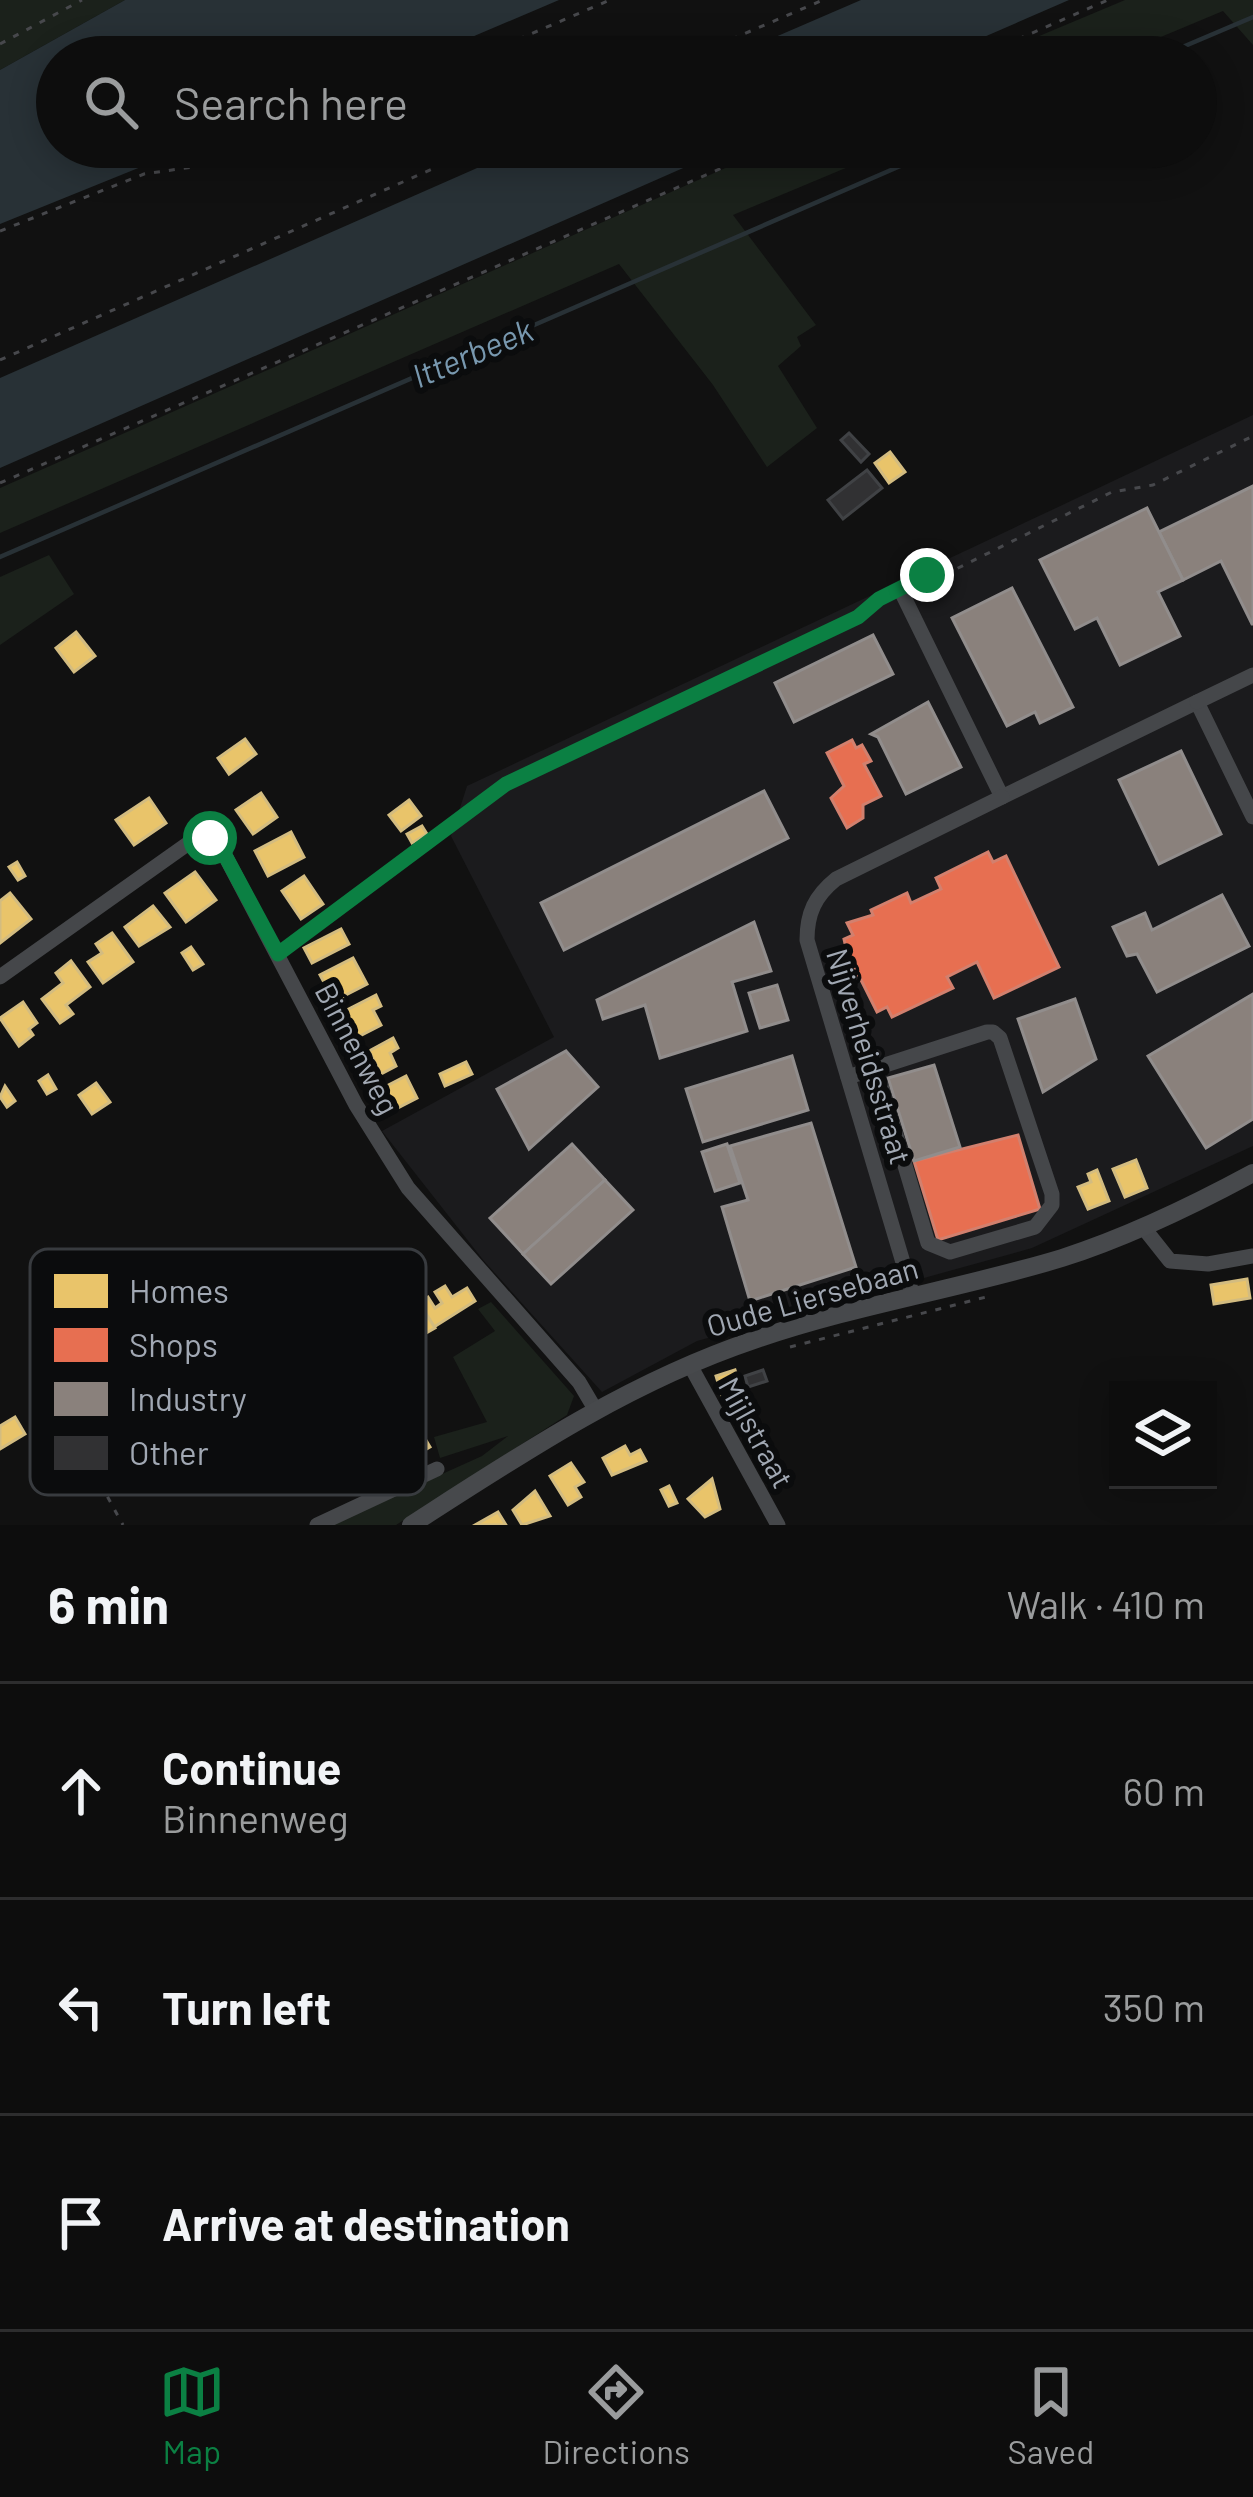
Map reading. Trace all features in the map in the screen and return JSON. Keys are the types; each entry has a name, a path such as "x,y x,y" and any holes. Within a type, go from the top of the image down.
{"main road":[{"name":"Oude Liersebaan","path":"420,1522 595,1409 690,1364 798,1326 913,1296 954,1296 1143,1227 1253,1173"}],"street":[{"path":"900,590 1002,797"},
{"name":"Nijverheidsstraat","path":"913,1296 808,940 813,903 836,880 1253,675"},
{"path":"1197,702 1253,817"},
{"name":"Binnenweg","path":"0,977 199,838 220,846 356,1105 408,1188 579,1382 595,1409"},
{"path":"848,1077 876,1068 993,1032 1000,1038 1052,1194 1045,1219 1035,1227 950,1252 928,1243 876,1068"},
{"path":"1143,1227 1170,1261 1208,1264 1253,1256"},
{"name":"Mijlstraat","path":"690,1364 778,1525"},
{"path":"426,1474 437,1469"},
{"path":"317,1525 381,1495"}],"path":[{"path":"0,44 82,0"},
{"path":"526,36 610,0"},
{"path":"739,36 823,0"},
{"path":"1025,36 1108,0"},
{"path":"0,231 144,174 190,168"},
{"path":"0,360 434,168"},
{"path":"0,483 722,168"},
{"path":"278,954 506,784 858,617 927,575 946,574 1112,492 1154,485 1253,436"},
{"path":"107,1495 123,1525"}],"shaded area":[{"path":"0,0 125,0 61,36 36,36 36,50 0,70"},
{"path":"125,0 559,0 474,36 61,36"},
{"path":"861,0 1069,0 986,36 778,36"},
{"path":"1125,0 1253,0 1253,45 1223,11 1163,36 1039,36"},
{"path":"36,50 36,168 138,168 0,224 0,70"},
{"path":"477,168 683,168 0,468 0,378"},
{"path":"725,168 846,168 733,215 816,325 797,337 801,346 778,366 817,428 767,467 713,385 619,264 0,533 0,488"},
{"path":"1253,415 1253,1146 1032,1248 697,1341 602,1392 484,1261 382,1131 554,1037 451,836 467,786"},
{"path":"49,555 74,594 0,645 0,577"},
{"path":"491,1302 574,1396 567,1415 396,1525 329,1525 396,1495 426,1495 426,1481 482,1456 508,1436 440,1458 434,1437 487,1422 453,1357 495,1331 478,1309"}],"building: Homes":[{"path":"890,452 905,472 889,483 875,463"},
{"path":"76,632 95,656 74,672 56,648"},
{"path":"245,739 256,754 229,774 218,758"},
{"path":"261,793 277,817 253,834 236,810"},
{"path":"149,798 166,823 134,845 116,820"},
{"path":"409,800 421,816 401,831 389,815"},
{"path":"422,826 427,834 412,843 407,834"},
{"path":"291,832 304,857 268,876 255,851"},
{"path":"17,862 25,876 18,880 9,867"},
{"path":"195,872 216,900 186,922 165,893"},
{"path":"304,876 323,904 301,919 282,891"},
{"path":"10,893 31,919 0,943 0,901"},
{"path":"153,906 170,927 139,946 125,927"},
{"path":"341,929 349,944 312,963 304,948"},
{"path":"112,933 133,962 103,983 88,962 102,953 96,944"},
{"path":"191,947 203,964 193,970 182,953"},
{"path":"353,958 367,984 334,1001 320,975"},
{"path":"71,961 90,987 66,1005 73,1014 60,1023 42,999 63,983 56,973"},
{"path":"376,995 381,1006 373,1010 381,1025 356,1038 345,1011"},
{"path":"23,1002 37,1023 29,1029 33,1035 19,1046 0,1018"},
{"path":"393,1038 398,1048 390,1053 396,1066 381,1074 369,1051"},
{"path":"466,1062 472,1074 445,1086 440,1074"},
{"path":"48,1075 56,1089 47,1094 39,1081"},
{"path":"406,1076 417,1098 390,1112 379,1090"},
{"path":"96,1083 110,1102 92,1114 79,1095"},
{"path":"5,1086 15,1101 7,1107 0,1097"},
{"path":"1136,1160 1147,1188 1125,1197 1113,1169"},
{"path":"1097,1170 1109,1201 1088,1209 1078,1187 1091,1182 1088,1174"},
{"path":"1247,1279 1250,1298 1214,1304 1211,1285"},
{"path":"445,1286 452,1297 467,1288 475,1301 434,1327 426,1314 426,1298 435,1308 442,1303 435,1292"},
{"path":"735,1370 747,1410 728,1416 716,1376"},
{"path":"15,1417 25,1434 0,1449 0,1426"},
{"path":"625,1446 630,1455 640,1450 646,1461 612,1475 603,1458"},
{"path":"571,1463 584,1482 575,1487 581,1497 568,1505 550,1476"},
{"path":"712,1479 720,1509 705,1517 688,1499"},
{"path":"669,1486 677,1503 669,1506 661,1490"},
{"path":"535,1491 550,1516 522,1525 513,1510"},
{"path":"498,1512 506,1525 475,1525"}],"building: Shops":[{"path":"852,740 856,748 862,745 871,761 864,764 881,796 863,805 863,818 847,828 831,798 844,786 827,753"},
{"path":"988,852 993,862 1006,856 1059,967 994,998 977,962 947,977 953,988 892,1017 887,1007 877,1012 847,952 844,939 853,935 847,923 873,915 871,910 907,893 911,903 941,889 936,878"},
{"path":"1018,1135 1040,1209 938,1240 914,1161"}],"building: Industry":[{"path":"1253,486 1252,624 1221,561 1183,580 1159,532"},
{"path":"1147,508 1183,580 1158,592 1180,636 1120,665 1097,618 1075,629 1040,560"},
{"path":"1012,588 1073,707 1040,723 1035,712 1007,726 952,618"},
{"path":"873,635 893,674 794,722 775,683"},
{"path":"928,702 961,767 906,794 878,737 871,734"},
{"path":"1181,751 1221,834 1159,864 1119,780"},
{"path":"764,791 788,838 564,950 541,903"},
{"path":"1222,895 1249,946 1157,992 1137,954 1127,956 1113,927 1145,913 1152,930"},
{"path":"754,922 771,971 732,982 747,1031 660,1058 645,1005 603,1019 597,1000"},
{"path":"777,985 788,1020 760,1028 749,993"},
{"path":"1253,994 1253,1119 1206,1148 1148,1056"},
{"path":"1075,999 1096,1059 1043,1092 1018,1019"},
{"path":"566,1051 598,1087 529,1149 497,1089"},
{"path":"792,1056 808,1110 703,1142 686,1089"},
{"path":"934,1065 960,1147 914,1161 888,1078"},
{"path":"811,1123 856,1267 750,1301 722,1207 748,1200 730,1146"},
{"path":"572,1144 605,1180 523,1254 490,1218"},
{"path":"727,1144 740,1183 715,1191 702,1152"},
{"path":"605,1180 633,1210 551,1284 523,1254"}],"building: Other":[{"path":"849,433 869,454 861,462 841,440"},
{"path":"867,470 882,488 843,519 828,500"},
{"path":"763,1370 767,1381 748,1387 745,1376"}],"waterway":[{"name":"Itterbeek","path":"1208,36 1253,17"},
{"name":"Itterbeek","path":"0,557 896,168"}],"route":[{"path":"210,838 220,846 278,954 506,784 858,617 879,599 927,575"}]}
